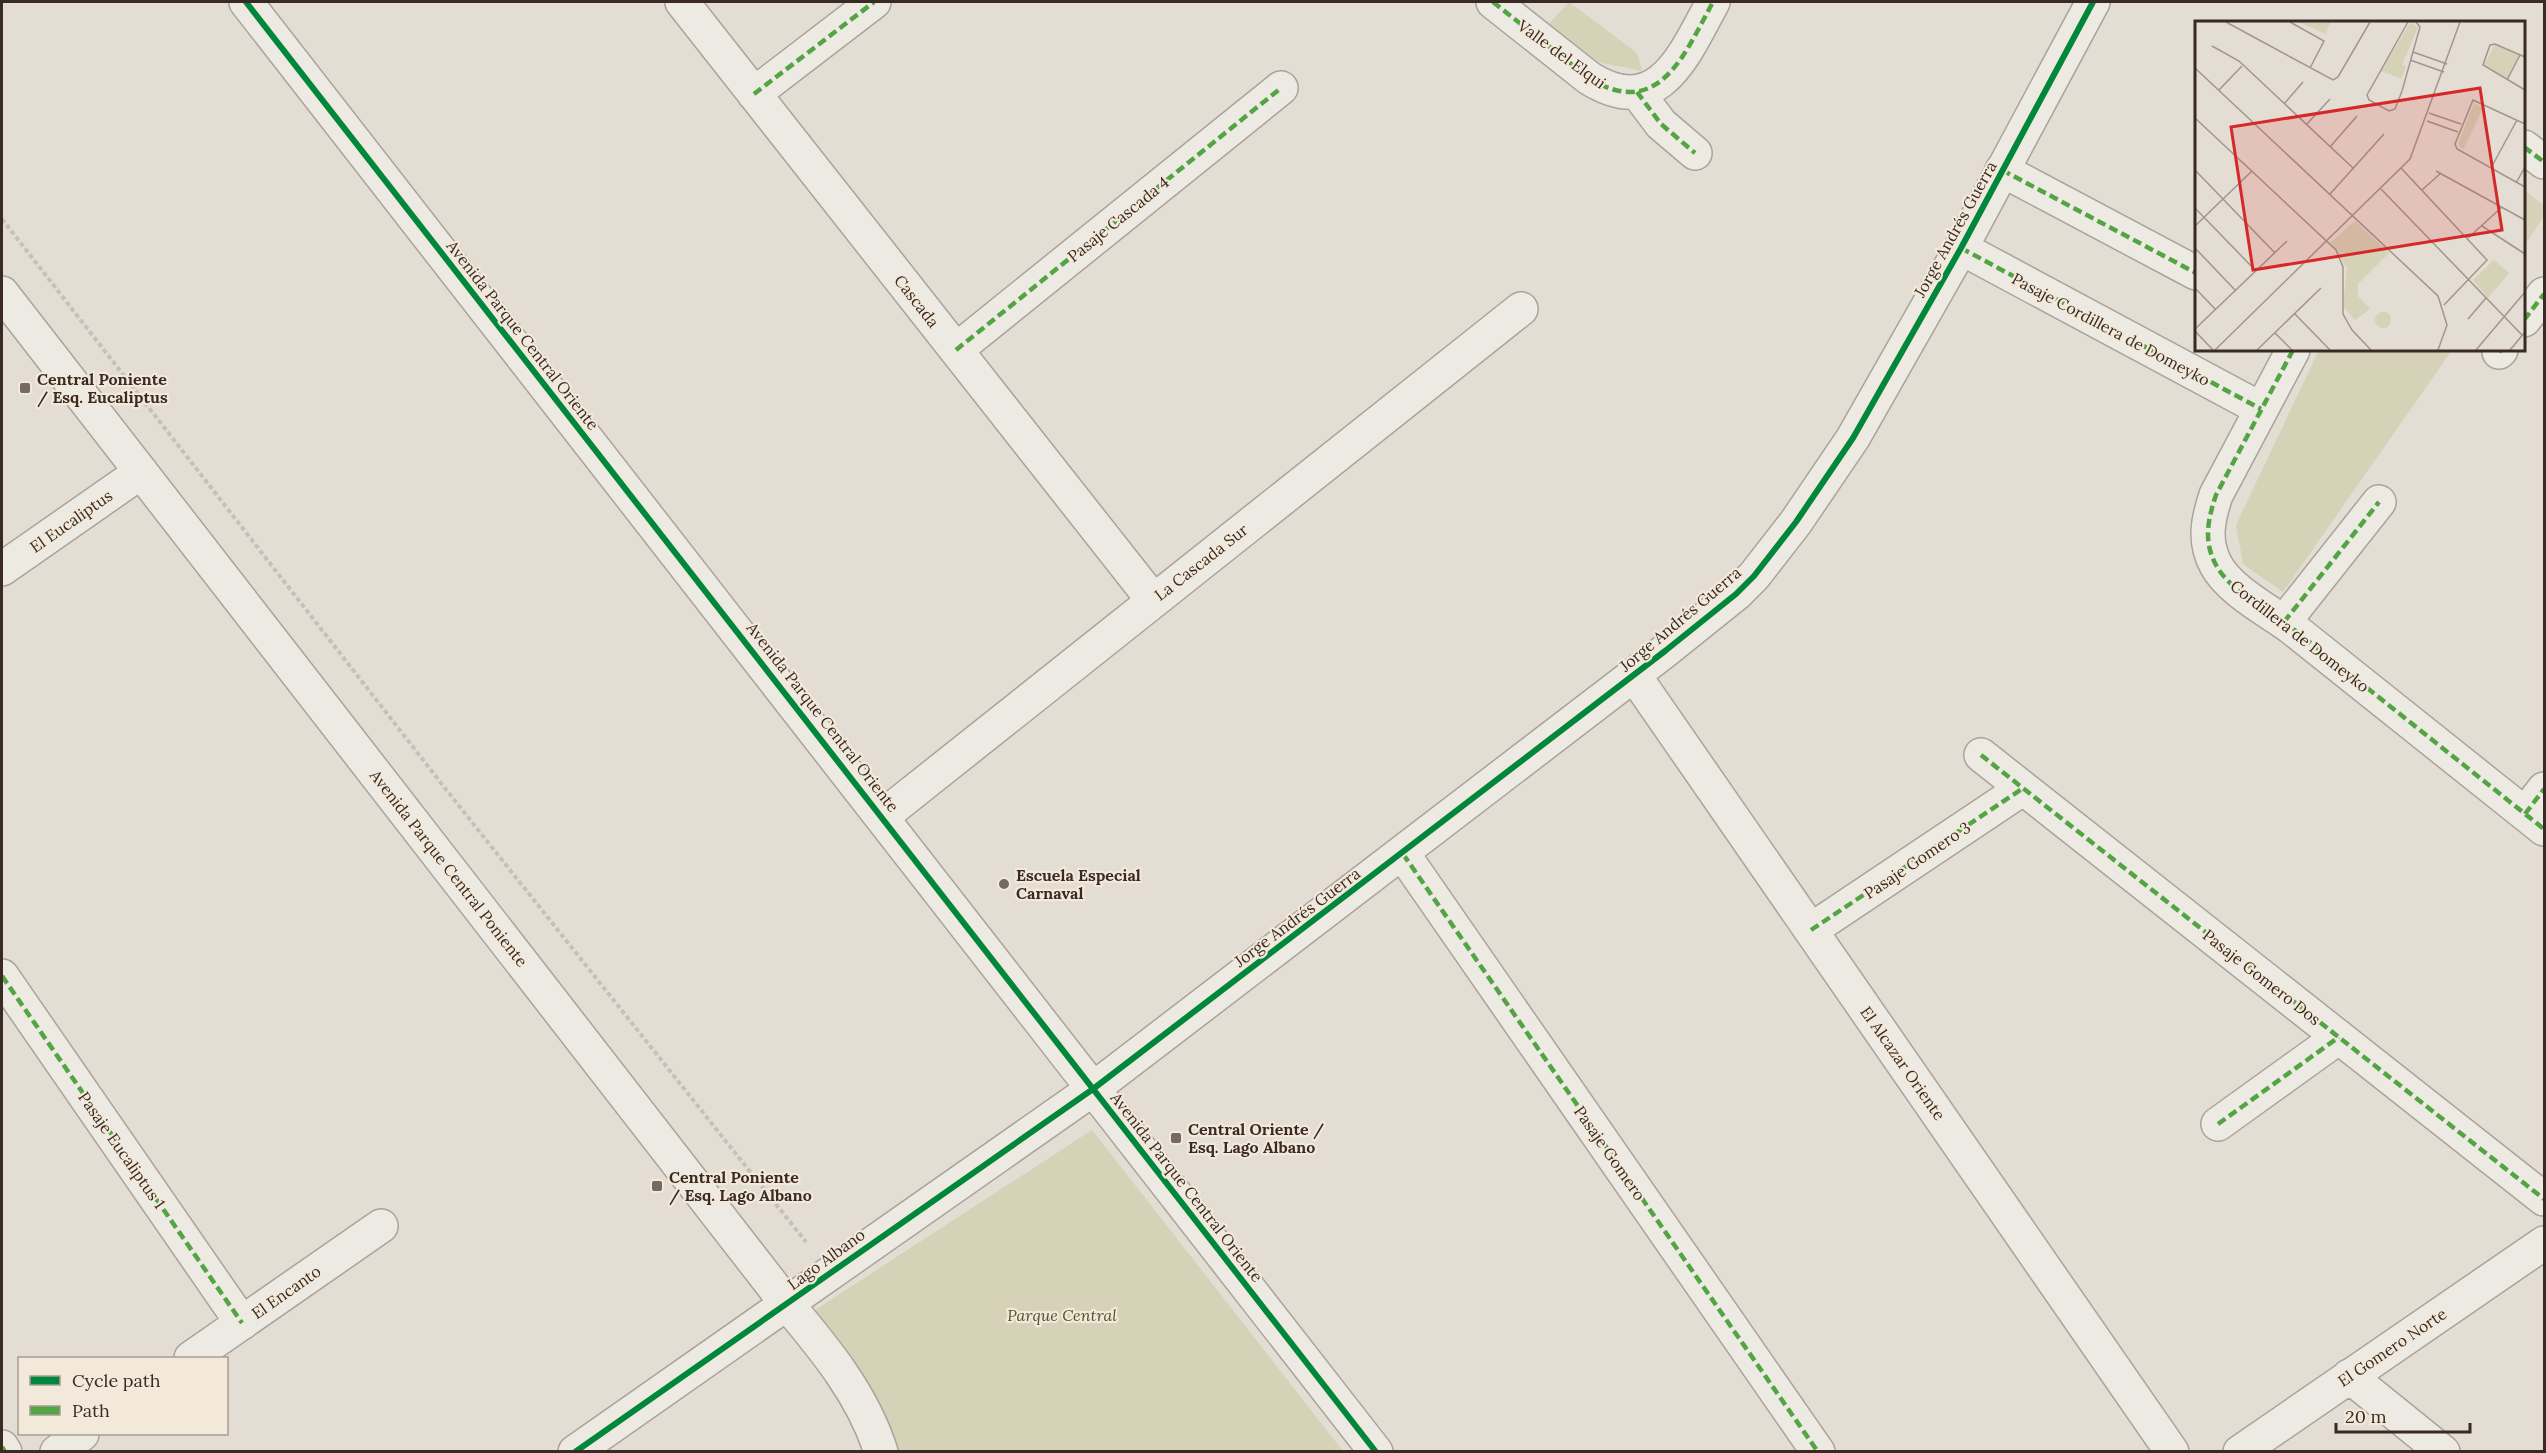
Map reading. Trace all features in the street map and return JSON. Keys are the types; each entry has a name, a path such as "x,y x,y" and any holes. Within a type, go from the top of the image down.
{"street":[{"name":"Avenida Parque Central Oriente","path":"246,2 883,816 1376,1452"},
{"name":"Cascada","path":"682,2 1153,600"},
{"path":"754,94 874,2"},
{"name":"Valle del Elqui","path":"1493,2 1596,82 1619,93 1637,92"},
{"path":"1695,153 1660,124 1637,92 1653,87 1671,72 1713,2"},
{"name":"Jorge Andrés Guerra","path":"1094,1089 1403,854 1736,594 1775,549 1853,438 1962,248 2093,2"},
{"name":"Pasaje Cascada 4","path":"956,350 1281,87"},
{"path":"2525,148 2544,162"},
{"path":"2002,170 2195,272"},
{"name":"Pasaje Cordillera de Domeyko","path":"1962,248 2261,409"},
{"name":"Avenida Parque Central Poniente","path":"2,293 787,1304 829,1355 852,1389 881,1452"},
{"path":"2525,318 2544,294"},
{"name":"La Cascada Sur","path":"883,816 1521,309"},
{"name":"Cordillera de Domeyko","path":"2292,351 2216,495 2209,516 2207,536 2210,552 2225,579 2538,811"},
{"name":"El Eucaliptus","path":"2,569 141,472"},
{"path":"2284,622 2379,502"},
{"name":"El Alcazar Oriente","path":"1634,675 2172,1452"},
{"name":"Pasaje Gomero Dos","path":"1981,755 2544,1199"},
{"name":"Pasaje Gomero 3","path":"1811,930 2022,789"},
{"name":"Pasaje Gomero","path":"1403,854 1818,1452"},
{"name":"Pasaje Eucaliptus 1","path":"2,976 242,1323"},
{"path":"2218,1124 2339,1037"},
{"name":"Lago Albano","path":"575,1452 1094,1089"},
{"name":"El Encanto","path":"193,1357 381,1226"},
{"name":"El Gomero Norte","path":"2240,1452 2544,1243"},
{"path":"2349,1377 2443,1452"},
{"path":"57,1452 81,1435"},
{"path":"2,1447 5,1452"}],"path":[{"path":"2,219 448,792 830,1272"}],"green space":[{"path":"1569,2 1637,53 1642,71 1598,62 1546,27"},
{"path":"2525,190 2544,206 2544,216 2525,244"},
{"path":"2319,351 2451,351 2283,592 2243,564 2236,525"},
{"name":"Parque Central","path":"1092,1130 1343,1451 891,1451 812,1312"}],"marked path":[{"path":"754,94 874,2"},
{"path":"1493,2 1589,78 1613,89 1634,92 1652,87 1667,76 1692,42 1713,2"},
{"path":"956,350 1281,88"},
{"path":"1637,92 1661,124 1695,153"},
{"path":"2525,148 2544,162"},
{"path":"2002,170 2195,272"},
{"path":"1961,248 2261,409"},
{"path":"2525,319 2544,294"},
{"path":"2292,351 2216,495 2208,530 2209,547 2216,565 2230,583 2250,600 2292,628 2544,829"},
{"path":"2284,622 2379,502"},
{"path":"1981,755 2544,1199"},
{"path":"1811,930 2022,789"},
{"path":"2525,814 2544,789"},
{"path":"1403,854 1818,1452"},
{"path":"2,976 242,1323"},
{"path":"2218,1124 2339,1037"},
{"path":"2,1447 5,1452"}],"cycle path":[{"path":"246,2 1376,1452"},
{"path":"575,1452 1093,1089 1665,651 1736,594 1754,576 1796,522 1853,438 1961,248 2093,2"}],"place":[{"name":"Central Poniente / Esq. Eucaliptus","path":"25,388"},
{"name":"Escuela Especial Carnaval","path":"1004,884"},
{"name":"Central Oriente / Esq. Lago Albano","path":"1176,1138"},
{"name":"Central Poniente / Esq. Lago Albano","path":"657,1186"}]}
